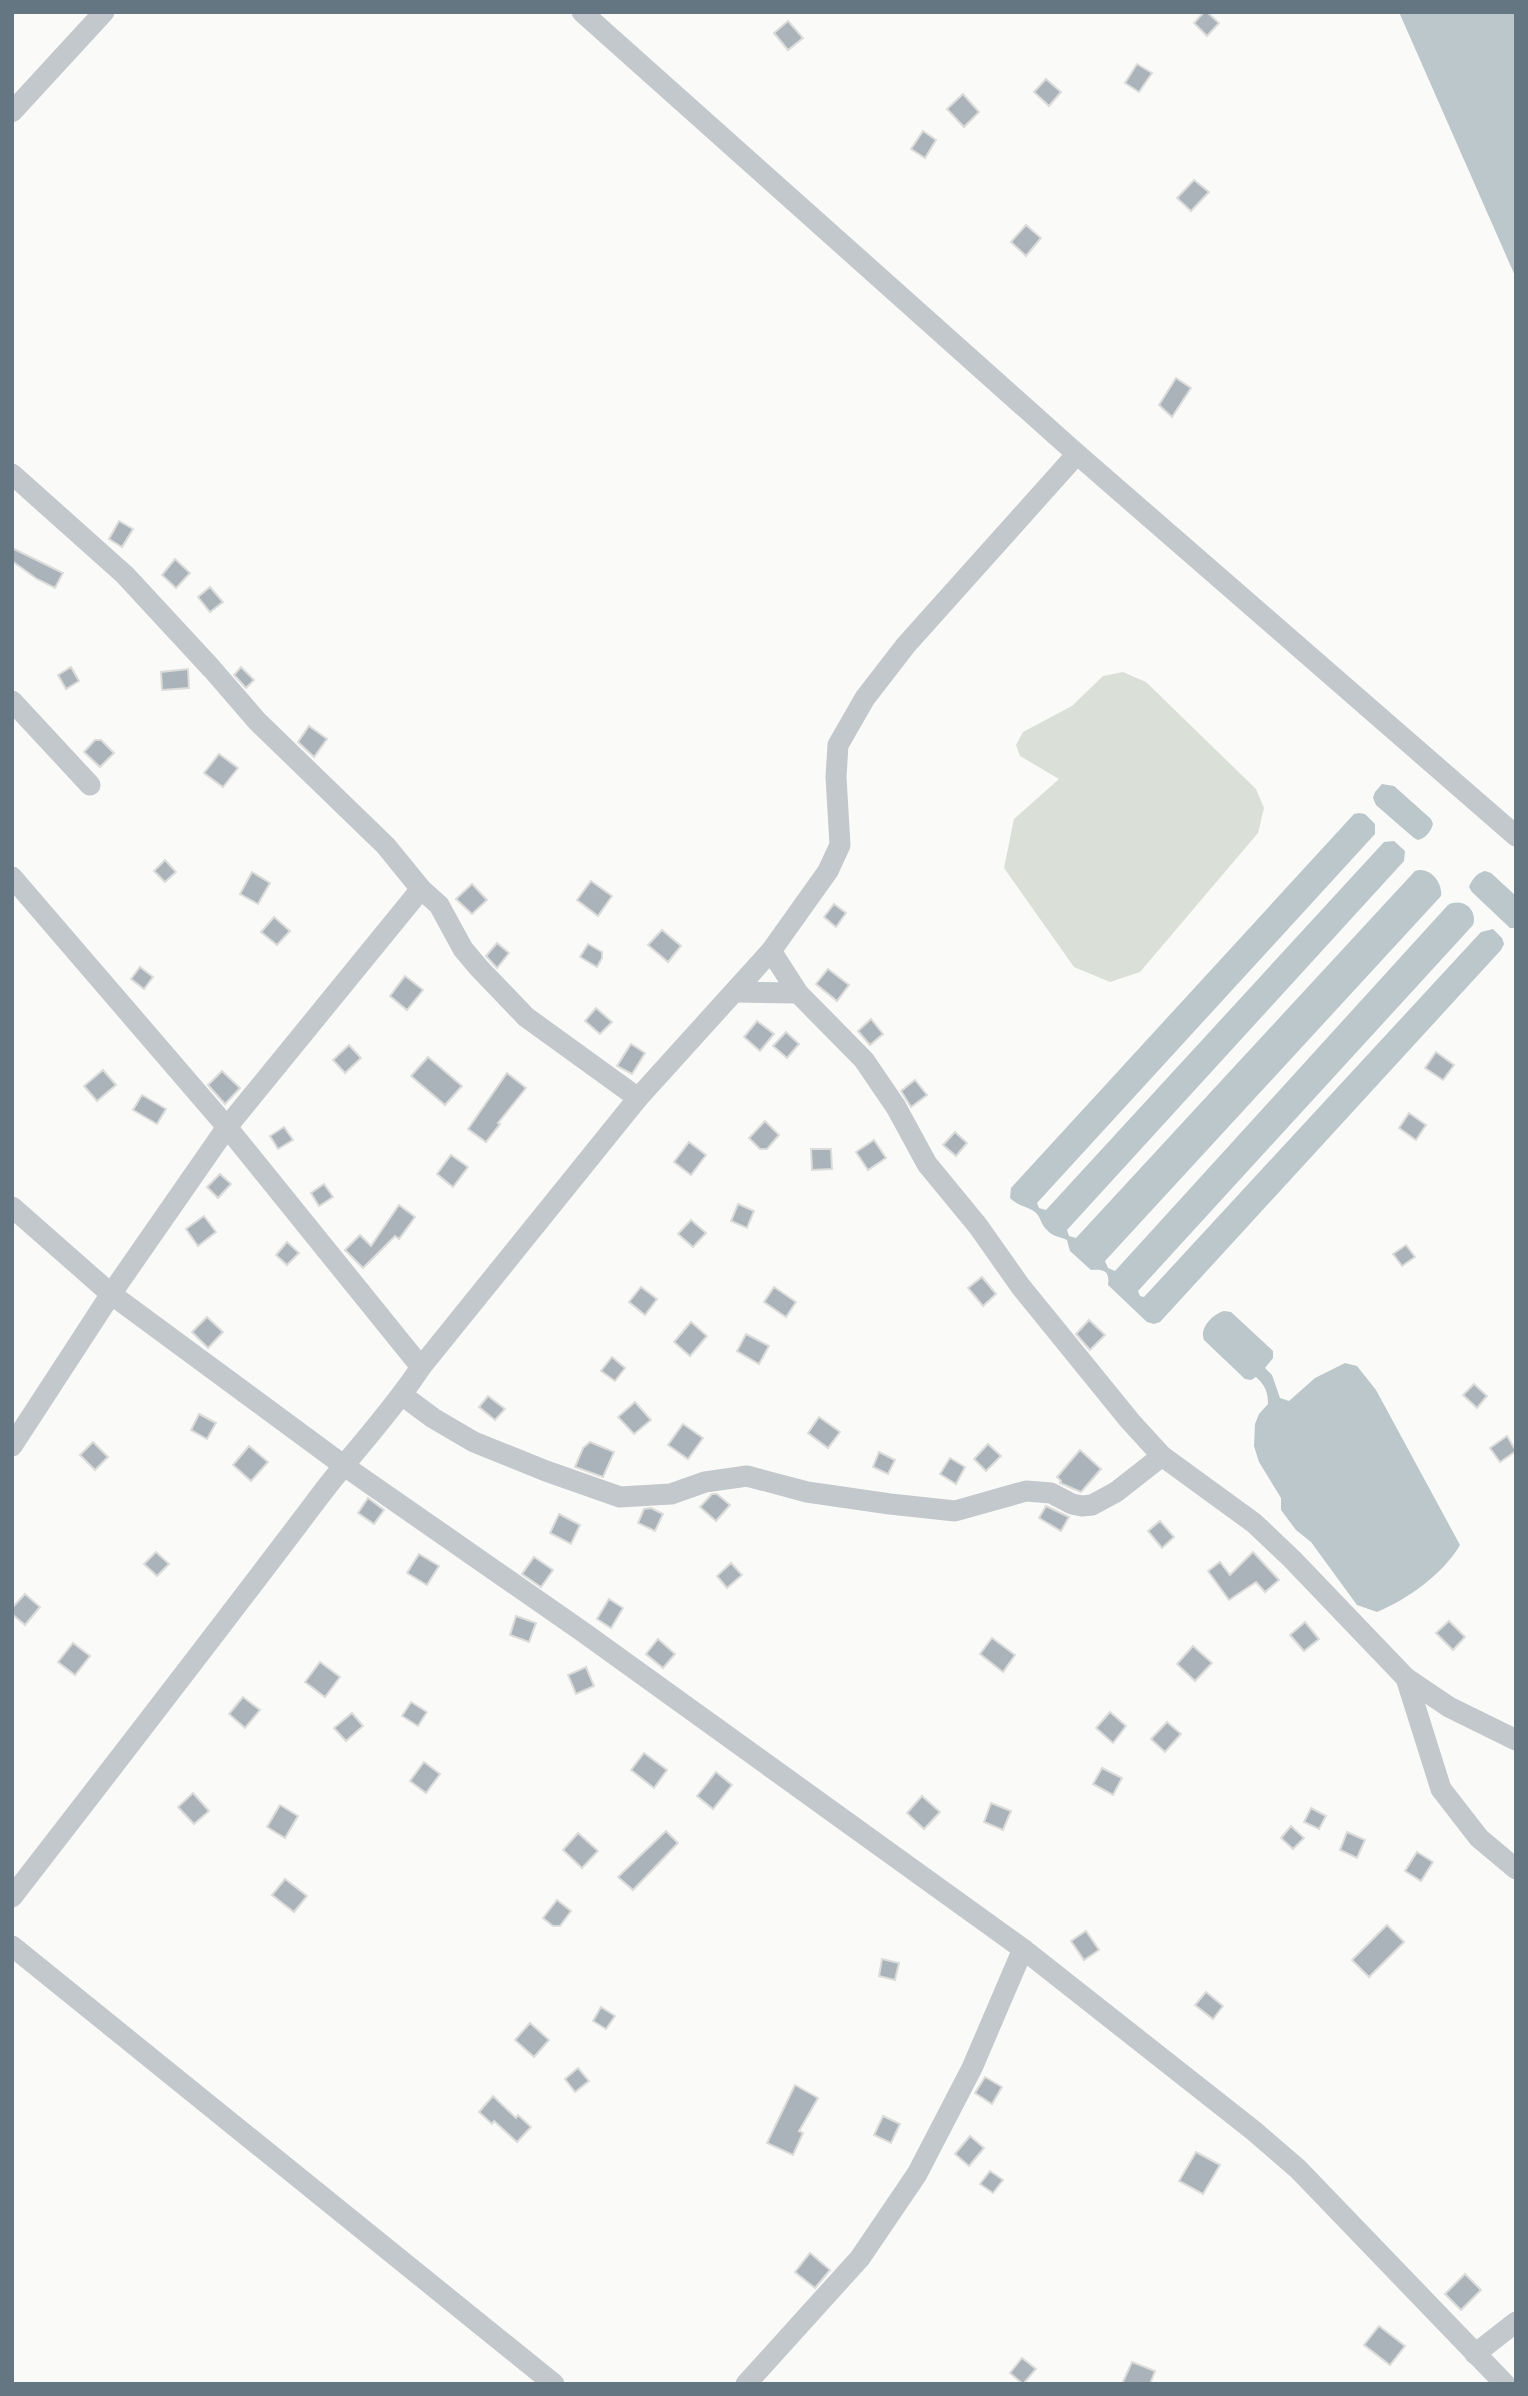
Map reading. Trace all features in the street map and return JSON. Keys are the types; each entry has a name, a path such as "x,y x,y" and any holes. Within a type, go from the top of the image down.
{"street":[{"path":"12,113 104,12"},
{"path":"582,12 1077,454 1516,836"},
{"path":"12,1897 421,1367 638,1098 771,951 828,871 840,845 836,777 838,745 864,698 906,645 1077,454"},
{"path":"12,474 125,575 257,721 386,846 421,889 439,905 463,948 479,968 526,1017 638,1098"},
{"path":"12,701 90,785"},
{"path":"12,877 227,1127 421,1367"},
{"path":"12,1446 111,1294 227,1127 421,889"},
{"path":"771,951 798,993 864,1060 896,1107 927,1164 978,1226 1021,1287 1130,1421 1162,1456 1254,1523 1406,1678 1448,1707 1516,1740"},
{"path":"736,992 798,993"},
{"path":"12,1208 111,1294 343,1465 583,1632 1023,1949 1254,2131 1298,2169 1506,2384"},
{"path":"402,1395 433,1418 474,1442 620,1497 671,1494 705,1482 747,1476 807,1492 955,1511 1026,1492 1051,1493 1082,1507 1092,1505 1116,1492 1162,1456"},
{"path":"1406,1678 1441,1789 1479,1838 1516,1868"},
{"path":"12,1946 554,2384"},
{"path":"746,2384 860,2258 917,2174 972,2068 1023,1949"},
{"path":"1475,2354 1516,2322"}],"shaded area":[{"path":"1399,12 1516,12 1516,278"},
{"path":"1123,672 1146,682 1256,789 1264,808 1258,833 1140,972 1110,982 1074,967 1004,868 1014,819 1059,779 1020,756 1016,745 1023,732 1072,706 1103,676"},
{"path":"1382,784 1394,786 1431,819 1433,824 1426,836 1418,840 1414,838 1376,805 1373,798"},
{"path":"1354,814 1365,814 1375,824 1375,834 1037,1203 1039,1208 1046,1210 1384,842 1394,841 1405,851 1404,861 1067,1230 1069,1236 1076,1238 1415,871 1425,871 1434,876 1440,885 1441,896 1105,1261 1108,1268 1115,1271 1448,905 1459,903 1468,906 1473,914 1473,925 1138,1291 1140,1296 1144,1297 1481,932 1493,929 1504,944 1160,1322 1147,1322 1108,1285 1105,1272 1091,1270 1070,1251 1067,1240 1049,1232 1035,1212 1010,1198 1011,1188"},
{"path":"1485,871 1491,873 1516,896 1516,928 1510,928 1469,887 1475,877"},
{"path":"1224,1311 1231,1312 1273,1351 1273,1358 1265,1368 1272,1375 1280,1398 1289,1401 1315,1378 1345,1363 1357,1366 1376,1390 1460,1545 1434,1576 1412,1593 1377,1612 1357,1605 1311,1542 1296,1530 1281,1510 1281,1498 1259,1462 1254,1446 1255,1424 1268,1404 1265,1389 1256,1377 1245,1379 1204,1340 1203,1331 1208,1322"}],"building":[{"path":"1204,12 1219,23 1207,36 1194,23"},
{"path":"788,21 803,38 788,50 774,33"},
{"path":"1137,64 1152,73 1139,92 1125,83"},
{"path":"1046,79 1061,92 1049,106 1034,92"},
{"path":"963,94 979,112 964,127 947,109"},
{"path":"923,131 936,140 925,158 911,149"},
{"path":"1194,180 1209,192 1191,211 1177,198"},
{"path":"1026,225 1041,238 1026,256 1011,242"},
{"path":"1176,378 1191,388 1172,417 1159,405"},
{"path":"119,521 133,529 122,547 109,539"},
{"path":"12,548 63,573 55,588 12,561"},
{"path":"175,559 190,573 176,588 162,575"},
{"path":"210,587 223,602 210,612 198,597"},
{"path":"71,667 79,681 66,689 58,675"},
{"path":"241,667 254,680 246,688 234,675"},
{"path":"188,669 189,688 162,690 161,672"},
{"path":"309,726 327,739 314,757 298,742"},
{"path":"95,740 101,740 114,753 100,767 84,752"},
{"path":"219,754 238,768 223,787 204,773"},
{"path":"165,860 176,872 165,882 154,871"},
{"path":"252,872 270,883 258,904 240,894"},
{"path":"591,881 612,896 598,916 577,900"},
{"path":"472,884 487,900 472,914 456,899"},
{"path":"834,904 846,913 836,927 824,917"},
{"path":"274,917 290,931 277,945 261,932"},
{"path":"662,930 681,946 668,962 648,945"},
{"path":"497,943 509,953 497,968 486,956"},
{"path":"588,944 602,952 597,967 580,957"},
{"path":"140,967 153,977 144,989 131,979"},
{"path":"828,969 849,985 837,1001 816,984"},
{"path":"405,976 423,990 407,1010 390,996"},
{"path":"596,1008 612,1022 600,1034 585,1021"},
{"path":"871,1019 883,1034 870,1045 858,1031"},
{"path":"757,1021 774,1034 760,1051 744,1037"},
{"path":"786,1032 799,1044 787,1058 773,1046"},
{"path":"631,1044 645,1053 632,1074 617,1066"},
{"path":"349,1045 361,1058 345,1073 333,1060"},
{"path":"1436,1052 1454,1065 1443,1080 1425,1068"},
{"path":"428,1057 462,1086 445,1105 411,1076"},
{"path":"103,1070 116,1085 97,1101 84,1086"},
{"path":"222,1071 240,1088 225,1104 208,1085"},
{"path":"507,1073 526,1088 486,1142 468,1129"},
{"path":"915,1080 927,1095 911,1107 901,1091"},
{"path":"142,1095 166,1109 157,1124 133,1110"},
{"path":"1409,1113 1426,1125 1416,1140 1399,1128"},
{"path":"765,1121 779,1135 767,1149 760,1149 749,1138"},
{"path":"284,1127 293,1140 278,1149 270,1136"},
{"path":"955,1132 967,1143 956,1156 943,1145"},
{"path":"874,1140 886,1158 868,1170 856,1152"},
{"path":"689,1142 706,1155 691,1175 674,1162"},
{"path":"811,1149 831,1149 832,1169 812,1170"},
{"path":"451,1155 468,1167 453,1187 437,1174"},
{"path":"220,1174 231,1184 218,1198 207,1187"},
{"path":"324,1184 333,1197 319,1206 311,1193"},
{"path":"738,1204 754,1211 747,1228 731,1221"},
{"path":"399,1205 415,1217 399,1239 395,1236 363,1268 345,1250 360,1235 371,1246"},
{"path":"204,1216 216,1232 198,1246 186,1229"},
{"path":"691,1220 706,1233 693,1247 678,1234"},
{"path":"287,1242 299,1253 287,1265 276,1255"},
{"path":"1406,1245 1415,1257 1402,1266 1393,1254"},
{"path":"982,1277 996,1294 983,1306 968,1288"},
{"path":"641,1287 657,1299 645,1315 629,1302"},
{"path":"774,1287 796,1302 786,1317 764,1302"},
{"path":"207,1317 223,1332 208,1348 192,1332"},
{"path":"1089,1320 1105,1335 1090,1350 1076,1334"},
{"path":"691,1322 707,1336 690,1356 674,1342"},
{"path":"746,1334 769,1346 759,1364 737,1351"},
{"path":"612,1357 625,1368 615,1381 601,1371"},
{"path":"1474,1384 1487,1396 1477,1408 1463,1395"},
{"path":"488,1396 505,1409 495,1420 479,1407"},
{"path":"635,1402 651,1420 634,1434 618,1417"},
{"path":"199,1414 216,1423 207,1439 191,1430"},
{"path":"819,1417 840,1432 828,1448 808,1433"},
{"path":"683,1424 703,1438 688,1459 668,1445"},
{"path":"1507,1436 1516,1451 1500,1462 1490,1448"},
{"path":"93,1442 108,1457 95,1470 80,1455"},
{"path":"590,1442 614,1452 603,1477 575,1467 583,1448"},
{"path":"988,1444 1001,1456 986,1471 974,1459"},
{"path":"249,1446 268,1462 251,1481 233,1465"},
{"path":"1080,1450 1101,1469 1081,1492 1060,1483 1057,1477"},
{"path":"879,1452 895,1460 888,1474 873,1467"},
{"path":"950,1458 965,1467 956,1484 940,1474"},
{"path":"712,1494 717,1494 730,1505 716,1521 700,1507"},
{"path":"368,1498 384,1510 374,1524 358,1513"},
{"path":"1046,1506 1069,1517 1061,1531 1039,1518"},
{"path":"651,1508 663,1514 655,1531 638,1523 644,1509"},
{"path":"559,1514 580,1525 571,1544 550,1533"},
{"path":"1160,1521 1174,1537 1162,1548 1148,1531"},
{"path":"156,1552 169,1564 157,1576 144,1564"},
{"path":"1253,1552 1279,1580 1265,1592 1256,1582 1229,1600 1208,1571 1220,1562 1230,1575"},
{"path":"419,1554 439,1566 427,1585 407,1573"},
{"path":"534,1557 553,1570 541,1587 522,1574"},
{"path":"731,1563 742,1575 727,1588 717,1576"},
{"path":"25,1594 40,1607 25,1625 12,1614 12,1608"},
{"path":"609,1599 623,1608 611,1628 597,1619"},
{"path":"516,1616 536,1623 529,1642 510,1635"},
{"path":"1449,1621 1465,1637 1453,1650 1436,1633"},
{"path":"1305,1622 1319,1639 1304,1651 1290,1635"},
{"path":"992,1638 1015,1655 1003,1672 980,1654"},
{"path":"658,1639 675,1654 663,1668 646,1654"},
{"path":"73,1643 90,1656 75,1675 58,1662"},
{"path":"1193,1646 1212,1663 1195,1681 1177,1664"},
{"path":"320,1662 340,1677 325,1697 305,1682"},
{"path":"586,1667 594,1686 576,1694 568,1675"},
{"path":"243,1697 260,1710 245,1728 229,1714"},
{"path":"411,1702 427,1712 418,1726 402,1716"},
{"path":"1110,1712 1126,1726 1113,1743 1096,1728"},
{"path":"352,1713 363,1726 346,1741 334,1728"},
{"path":"1167,1722 1181,1734 1165,1752 1151,1739"},
{"path":"644,1753 667,1770 654,1788 631,1770"},
{"path":"424,1762 440,1774 426,1793 410,1781"},
{"path":"1102,1768 1122,1778 1113,1795 1093,1784"},
{"path":"716,1772 732,1785 713,1809 697,1796"},
{"path":"193,1793 209,1811 194,1824 178,1807"},
{"path":"922,1796 940,1812 924,1829 907,1813"},
{"path":"991,1803 1011,1811 1003,1830 984,1822"},
{"path":"280,1805 298,1816 285,1838 267,1827"},
{"path":"1311,1808 1326,1816 1319,1829 1304,1822"},
{"path":"1291,1826 1304,1838 1293,1849 1281,1838"},
{"path":"666,1831 678,1843 633,1890 618,1877"},
{"path":"1347,1832 1365,1840 1357,1858 1340,1850"},
{"path":"578,1833 598,1851 582,1868 563,1850"},
{"path":"1417,1852 1433,1862 1421,1881 1405,1871"},
{"path":"285,1879 307,1896 294,1912 272,1895"},
{"path":"557,1900 571,1911 560,1926 553,1926 543,1918"},
{"path":"1387,1925 1404,1942 1369,1977 1352,1960"},
{"path":"1086,1931 1099,1950 1084,1960 1071,1941"},
{"path":"882,1959 899,1963 895,1980 879,1976"},
{"path":"1206,1992 1223,2006 1213,2019 1195,2005"},
{"path":"601,2007 615,2016 606,2029 593,2021"},
{"path":"530,2023 549,2040 534,2057 515,2040"},
{"path":"578,2068 589,2081 575,2092 565,2079"},
{"path":"985,2077 1002,2087 992,2104 975,2093"},
{"path":"795,2085 818,2098 799,2131 803,2133 793,2155 767,2143"},
{"path":"493,2096 516,2118 518,2115 531,2127 517,2142 494,2121 492,2124 479,2112"},
{"path":"883,2116 900,2124 891,2143 874,2135"},
{"path":"970,2136 984,2148 969,2166 955,2154"},
{"path":"1196,2152 1220,2165 1203,2194 1179,2181"},
{"path":"990,2171 1003,2180 993,2193 980,2184"},
{"path":"810,2253 830,2270 815,2288 795,2272"},
{"path":"1465,2274 1481,2290 1461,2310 1445,2294"},
{"path":"1379,2326 1405,2346 1390,2365 1364,2345"},
{"path":"1022,2358 1036,2369 1023,2384 1010,2373"},
{"path":"1132,2362 1155,2371 1150,2384 1122,2384"}]}
